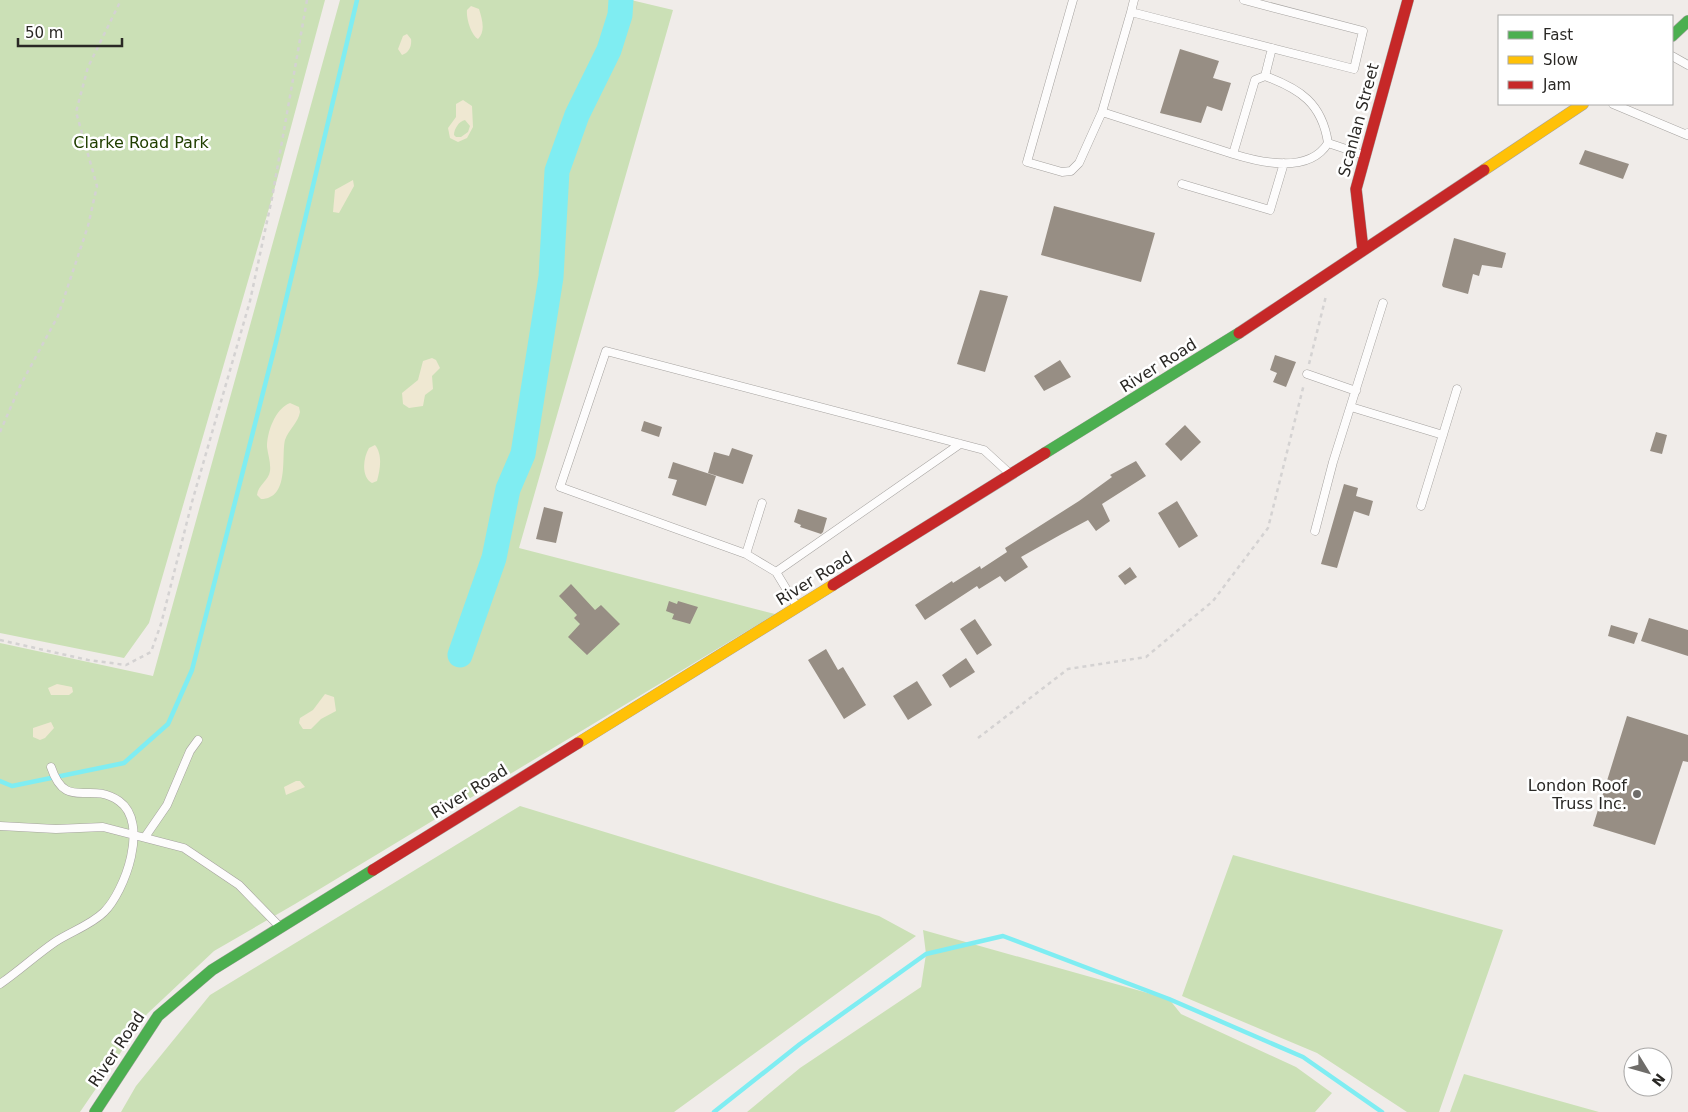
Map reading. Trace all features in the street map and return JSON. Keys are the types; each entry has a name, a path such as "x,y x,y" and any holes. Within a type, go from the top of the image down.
{"street":[{"name":"Scanlan Street","path":"1363,250 1356,189 1408,0"},
{"path":"1673,35 1688,21"},
{"name":"River Road","path":"95,1112 158,1016 212,970 1240,334 1582,105"}],"lane":[{"path":"1074,0 1027,162 1062,172 1071,171 1079,163 1102,112 1134,0"},
{"path":"1131,12 1354,69 1363,31 1244,0"},
{"path":"1265,76 1272,48"},
{"path":"1673,57 1688,65"},
{"path":"1102,112 1233,154 1264,163 1284,164 1321,154 1328,142 1325,126 1316,109 1292,86 1265,76 1255,80 1233,154"},
{"path":"1615,105 1688,135"},
{"path":"1328,142 1365,156"},
{"path":"1182,184 1270,210 1284,164"},
{"path":"1315,531 1383,303"},
{"path":"797,607 776,572 746,554 560,487 606,351 984,450 1011,475"},
{"path":"1306,374 1356,391"},
{"path":"1421,506 1457,390"},
{"path":"1351,407 1443,435"},
{"path":"776,572 960,444"},
{"path":"746,554 762,503"},
{"path":"145,837 167,805 190,751 198,740"},
{"path":"0,984 55,942 103,913 120,888 126,872 134,835 128,812 118,800 95,792 65,791 53,772"},
{"path":"0,826 56,829 103,827 184,848 239,885 280,927"}],"path":[{"path":"0,432 20,386 58,316 88,226 97,186 76,112 88,67 121,0"},
{"path":"0,640 88,660 126,665 151,652 162,624 192,502 250,301 272,198 307,0"},
{"path":"978,738 1068,669 1146,657 1213,602 1268,528 1332,271"}],"green space":[{"name":"Clarke Road Park","path":"0,0 325,0 272,198 149,623 124,658 0,633"},
{"path":"340,0 631,0 673,10 519,548 775,614 214,951 147,1014 80,1112 0,1112 0,643 153,676"},
{"path":"520,806 879,916 916,936 674,1112 121,1112 136,1086 210,995"},
{"path":"1233,855 1503,930 1439,1112 1407,1112 1317,1053 1182,996"},
{"path":"923,930 1169,999 1181,1014 1296,1067 1332,1093 1315,1112 747,1112 800,1068 921,987 926,954"},
{"path":"1464,1074 1599,1112 1450,1112"}],"sand":[{"path":"471,6 479,9 482,21 483,29 478,39 473,34 468,22 467,10"},
{"path":"407,34 411,39 411,44 407,53 402,55 398,49 403,36"},
{"path":"463,100 472,106 473,127 467,138 458,142 450,138 448,128 456,117 456,104","holes":["465,120 470,126 468,132 461,137 454,135 457,126 461,122"]},
{"path":"353,180 354,186 339,213 333,212 335,190"},
{"path":"432,358 436,360 440,368 432,376 433,389 425,395 423,406 409,408 403,404 402,393 418,380 423,361"},
{"path":"290,403 299,407 300,412 285,440 280,485 270,497 261,499 257,495 258,491 270,471 267,447 270,428 280,410"},
{"path":"375,445 379,453 380,467 377,481 372,483 366,476 364,462 369,448"},
{"path":"57,684 72,687 73,692 69,695 51,695 48,688"},
{"path":"325,694 334,697 336,711 321,719 311,729 303,729 299,723 300,718 313,710"},
{"path":"51,722 54,728 45,738 40,740 33,737 33,728"},
{"path":"300,781 305,787 286,795 284,787"}],"building":[{"path":"1180,49 1219,61 1213,78 1231,83 1222,111 1207,106 1201,123 1160,113"},
{"path":"1585,150 1629,164 1623,179 1579,164"},
{"path":"1054,206 1155,233 1141,282 1041,255"},
{"path":"1454,238 1506,253 1502,268 1482,265 1479,276 1473,274 1468,294 1443,287 1442,285"},
{"path":"980,290 1008,296 985,372 957,364"},
{"path":"1275,355 1296,362 1286,387 1273,382 1277,373 1270,370"},
{"path":"1060,360 1071,377 1044,391 1034,376"},
{"path":"644,421 662,427 659,437 641,431"},
{"path":"1185,425 1201,442 1181,461 1165,444"},
{"path":"1656,432 1667,435 1662,454 1650,451"},
{"path":"732,448 753,455 743,484 708,473 714,452 729,456"},
{"path":"1136,461 1146,476 1102,504 1110,521 1096,531 1088,520 1021,557 1028,567 1005,582 1000,576 979,589 977,586 925,620 915,605 952,581 953,583 980,566 981,569 1007,552 1005,548 1079,501 1112,477 1110,475"},
{"path":"673,462 716,476 706,506 672,495 677,480 668,478"},
{"path":"1344,484 1358,488 1356,496 1373,501 1369,516 1354,511 1337,568 1321,564"},
{"path":"1177,501 1198,536 1179,548 1158,513"},
{"path":"544,507 563,512 556,543 536,539"},
{"path":"798,509 827,518 821,534 800,527 801,525 794,522"},
{"path":"1130,567 1137,577 1125,585 1118,576"},
{"path":"571,584 595,610 601,605 620,624 587,655 568,637 580,624 574,618 577,615 559,596"},
{"path":"669,601 677,604 678,601 698,607 690,624 672,619 674,614 666,611"},
{"path":"1649,618 1688,630 1688,656 1641,641"},
{"path":"975,619 992,645 977,655 960,629"},
{"path":"1611,625 1638,633 1634,644 1608,636"},
{"path":"826,649 838,670 843,667 866,705 844,719 808,660"},
{"path":"966,658 975,672 950,688 942,675"},
{"path":"917,681 932,705 908,720 893,696"},
{"name":"London Roof Truss Inc.","path":"1627,716 1688,735 1688,762 1683,761 1655,845 1593,826"}],"waterway":[{"path":"0,781 12,786 124,763 168,724 192,670 276,342 357,0"},
{"path":"460,655 494,558 508,489 523,454 551,277 557,171 577,115 609,50 620,15 621,0"},
{"path":"714,1112 800,1044 926,954 1003,936 1169,999 1303,1057 1382,1112"}],"traffic: fast":[{"path":"1673,35 1688,21"},
{"path":"1045,453 1239,333"},
{"path":"95,1112 158,1016 212,970 373,870"}],"traffic: slow":[{"path":"1484,170 1582,105"},
{"path":"578,743 833,585"}],"traffic: jam":[{"path":"1363,250 1356,189 1408,0"},
{"path":"1239,333 1484,170"},
{"path":"833,585 1045,453"},
{"path":"373,870 578,743"}],"place":[{"name":"London Roof Truss Inc.","path":"1637,794"}]}
